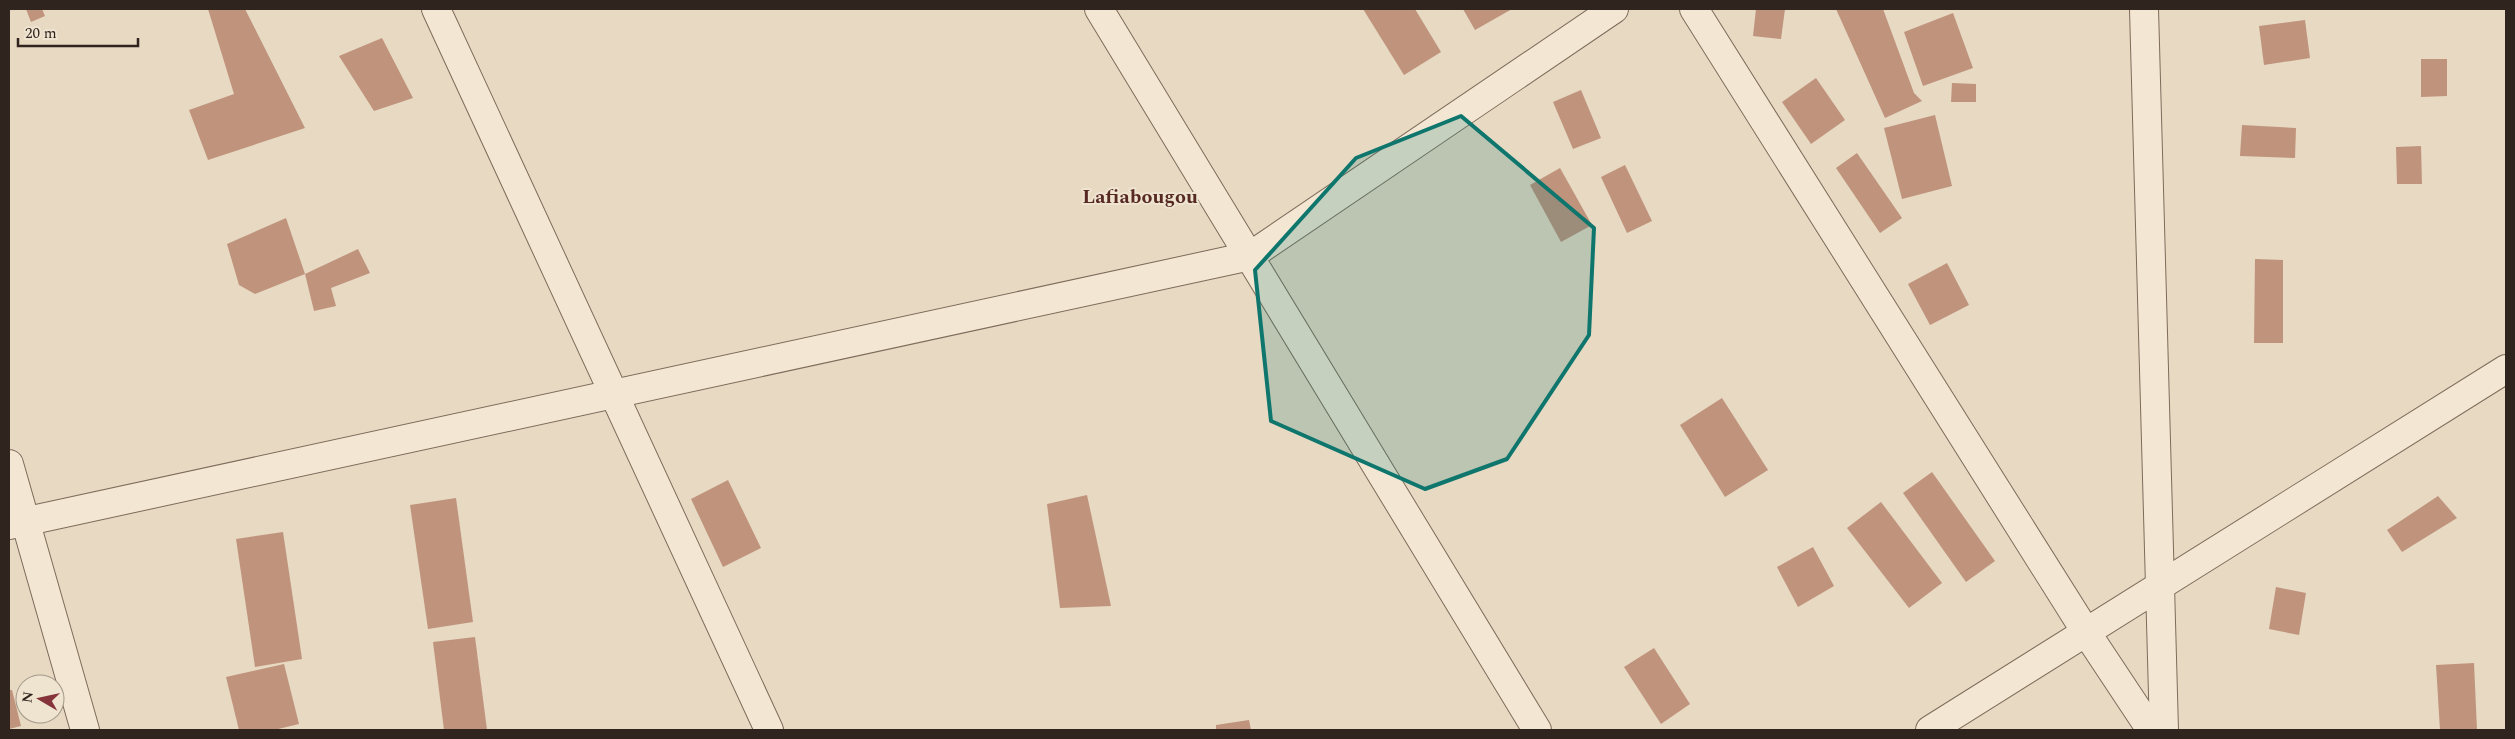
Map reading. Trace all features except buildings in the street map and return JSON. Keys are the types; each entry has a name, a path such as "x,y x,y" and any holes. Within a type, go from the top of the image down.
{"street":[{"path":"436,9 769,730"},
{"path":"1099,9 1537,730"},
{"path":"17,523 1250,256 1614,9"},
{"path":"1694,9 2086,632 2151,730"},
{"path":"2144,9 2164,730"},
{"path":"1930,730 2506,369"},
{"path":"9,464 17,523 85,730"}],"highlighted area":[{"path":"1461,116 1594,228 1589,335 1507,459 1425,489 1271,421 1255,270 1356,158"}],"district":[{"name":"Lafiabougou","path":"1140,196"}]}
